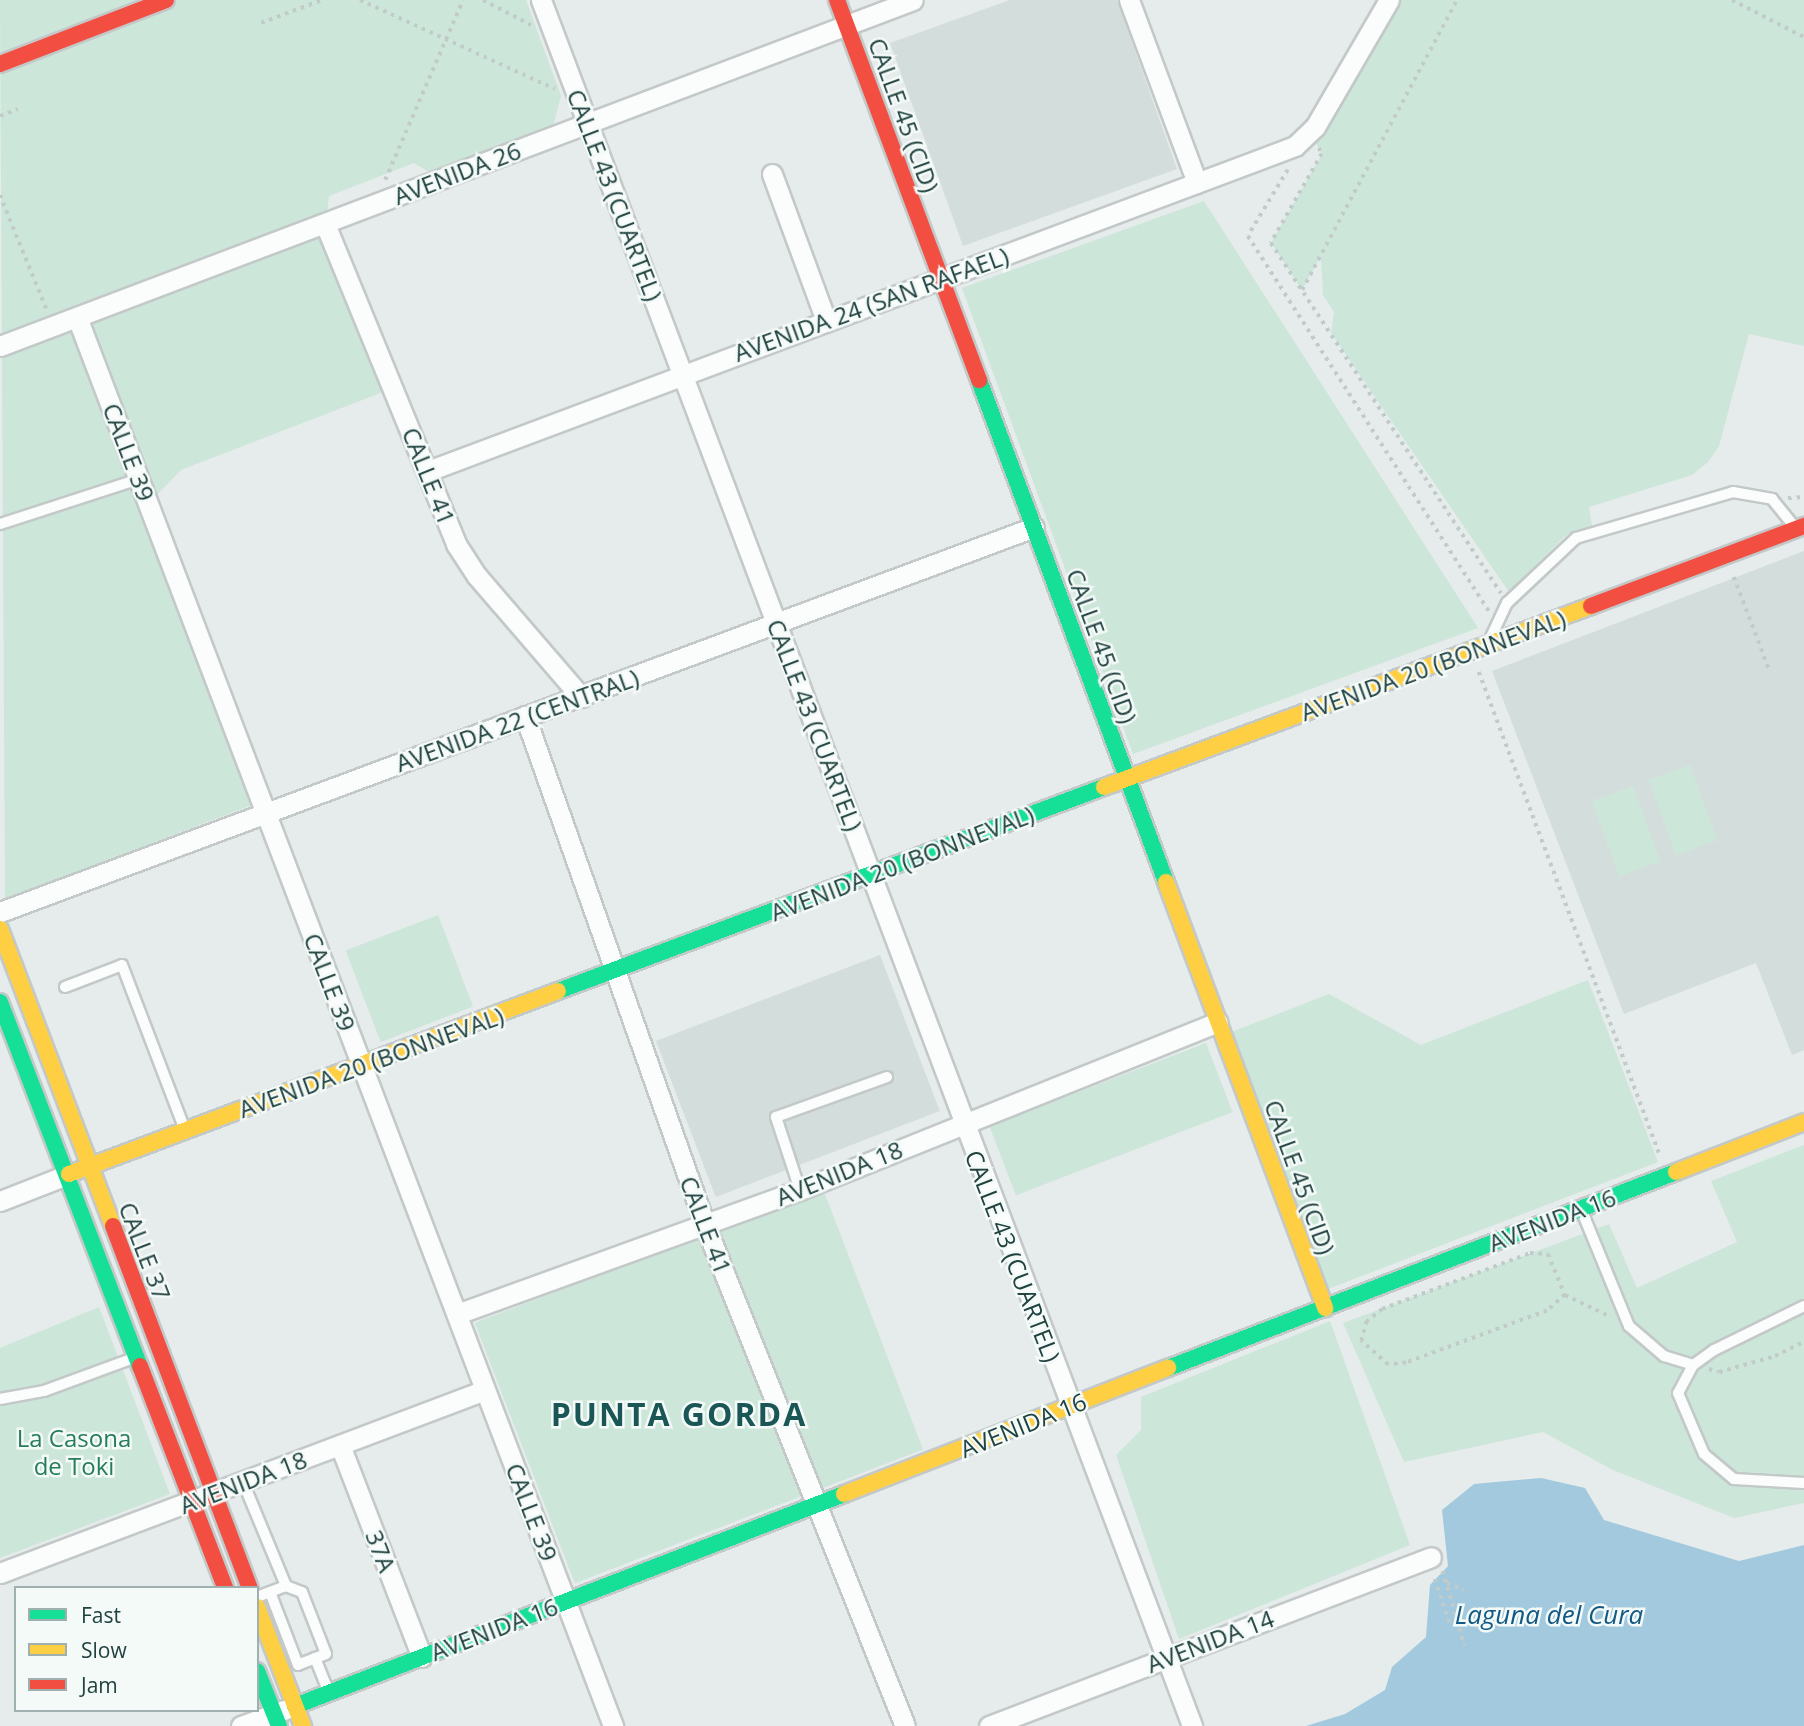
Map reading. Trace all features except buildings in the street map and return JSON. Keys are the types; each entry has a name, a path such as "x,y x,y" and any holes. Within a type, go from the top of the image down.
{"street":[{"path":"0,64 166,0"},
{"name":"CALLE 43 (CUARTEL)","path":"541,0 871,874 962,1124 1192,1726"},
{"name":"CALLE 45 (CID)","path":"837,0 1325,1308"},
{"name":"AVENIDA 26","path":"0,346 913,0"},
{"path":"1129,0 1197,183"},
{"path":"1310,133 1389,0"},
{"name":"AVENIDA 24 (SAN RAFAEL)","path":"428,471 1295,146 1310,133"},
{"path":"772,174 826,321"},
{"name":"CALLE 41","path":"325,224 428,471 477,576 581,697"},
{"name":"CALLE 39","path":"77,317 613,1726"},
{"name":"AVENIDA 22 (CENTRAL)","path":"0,912 1034,527"},
{"name":"AVENIDA 20 (BONNEVAL)","path":"0,1201 1800,527"},
{"name":"CALLE 41","path":"525,716 705,1225 905,1726"},
{"name":"CALLE 37","path":"0,929 88,1167 249,1586"},
{"name":"CALLE 37","path":"0,1002 64,1176 224,1586"},
{"name":"AVENIDA 18","path":"457,1314 800,1190 1218,1022"},
{"name":"AVENIDA 16","path":"241,1726 276,1720 295,1706 816,1508 1071,1406 1804,1122"},
{"name":"AVENIDA 18","path":"0,1573 485,1390"},
{"name":"37A","path":"340,1445 422,1657"},
{"name":"AVENIDA 14","path":"989,1726 1166,1658 1437,1564"},
{"path":"259,1612 303,1726"},
{"path":"259,1676 276,1720"}],"lane":[{"path":"0,524 139,480"},
{"path":"1488,644 1507,603 1576,538 1695,500 1733,492 1772,499 1800,527"},
{"path":"65,987 122,965 186,1130"},
{"path":"800,1190 776,1116 887,1077"},
{"path":"1581,1209 1629,1326 1664,1356 1693,1365"},
{"path":"1804,1306 1693,1365 1678,1393 1704,1454 1734,1479 1804,1483"},
{"path":"0,1399 44,1391 135,1358"},
{"path":"243,1482 286,1586"},
{"path":"259,1596 270,1592 286,1586 302,1592 326,1654 298,1665 270,1592"},
{"path":"315,1658 329,1693"}],"path":[{"path":"261,23 322,0"},
{"path":"360,0 561,92"},
{"path":"374,205 463,0"},
{"path":"483,0 536,27"},
{"path":"1302,290 1457,0"},
{"path":"1732,0 1804,37"},
{"path":"0,116 18,109"},
{"path":"1310,133 1322,154 1271,243 1507,603"},
{"path":"1289,167 1248,236 1496,622"},
{"path":"0,195 54,326"},
{"path":"1726,555 1770,672"},
{"path":"1471,650 1668,1175"},
{"path":"1565,1295 1547,1311 1406,1363 1388,1365 1361,1341 1366,1322 1382,1309 1530,1253 1548,1254 1565,1295 1629,1326"},
{"path":"1693,1365 1719,1372 1804,1342"},
{"path":"1437,1564 1447,1583 1465,1646"},
{"path":"1435,1579 1450,1624"},
{"path":"1447,1583 1464,1590"}],"shaded area":[{"path":"1010,0 1117,0 1177,169 963,246 890,43"},
{"path":"1804,551 1804,1050 1792,1055 1756,963 1624,1014 1492,671"},
{"path":"880,955 940,1111 716,1197 656,1041"}],"green space":[{"path":"0,0 526,0 561,96 553,126 431,173 414,163 329,196 324,239 383,392 181,470 144,508 252,805 5,899"},
{"path":"1399,0 1804,0 1804,346 1749,334 1719,446 1708,462 1692,475 1589,507 1592,526 1566,535 1509,592 1331,333 1334,312 1323,295 1321,256 1302,290 1271,243 1322,154 1316,143"},
{"path":"1204,201 1478,628 1133,754 962,288"},
{"path":"1690,765 1717,840 1676,855 1649,780"},
{"path":"1633,786 1660,861 1619,876 1592,801"},
{"path":"438,915 473,1006 381,1042 346,950"},
{"path":"1588,980 1658,1162 1328,1289 1229,1033 1329,994 1421,1045"},
{"path":"1206,1043 1233,1112 1016,1195 989,1126"},
{"path":"1804,1145 1804,1503 1734,1518 1613,1470 1543,1432 1404,1462 1343,1323 1609,1224 1637,1288 1737,1242 1711,1181"},
{"path":"823,1189 923,1449 575,1583 475,1323"},
{"name":"La Casona de Toki","path":"99,1307 170,1494 0,1558 0,1348"},
{"path":"1330,1321 1410,1545 1179,1639 1116,1455 1141,1430 1141,1397"}],"water":[{"name":"Laguna del Cura","path":"1541,1478 1585,1488 1604,1520 1739,1561 1804,1545 1804,1726 1306,1726 1345,1714 1385,1690 1392,1667 1426,1637 1430,1585 1448,1566 1442,1510 1474,1484"}],"traffic: fast":[{"path":"979,380 1166,882"},
{"path":"558,991 1104,787"},
{"path":"0,1002 140,1366"},
{"path":"1168,1368 1676,1172"},
{"path":"295,1706 844,1494"},
{"path":"259,1676 279,1726"}],"traffic: slow":[{"path":"1104,787 1591,606"},
{"path":"1166,882 1325,1308"},
{"path":"0,929 113,1226"},
{"path":"69,1174 558,991"},
{"path":"1676,1172 1804,1122"},
{"path":"844,1494 1168,1368"},
{"path":"259,1612 303,1726"}],"traffic: jam":[{"path":"0,64 166,0"},
{"path":"837,0 979,380"},
{"path":"1591,606 1804,526"},
{"path":"113,1226 249,1586"},
{"path":"140,1366 224,1586"}],"district":[{"name":"PUNTA GORDA","path":"679,1414"}]}
